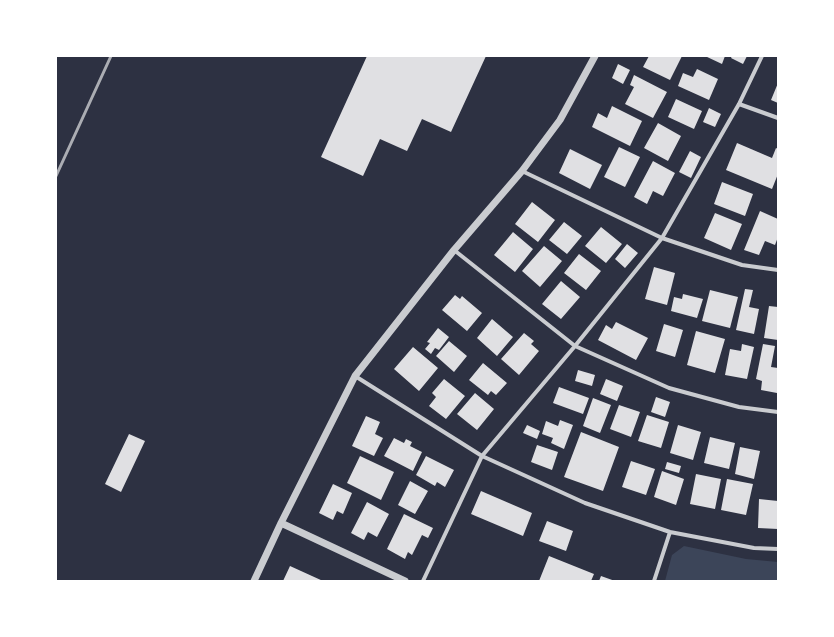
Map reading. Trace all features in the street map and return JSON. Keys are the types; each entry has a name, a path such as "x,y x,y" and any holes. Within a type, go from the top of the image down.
{"street":[{"path":"254,581 355,376 454,250 522,171 560,120 595,56"},
{"path":"423,581 482,456 575,346 662,238 739,104 762,56"},
{"path":"739,104 778,118"},
{"path":"522,171 662,238 742,265 778,270"},
{"path":"454,250 575,346 669,388 738,407 778,412"},
{"path":"355,376 482,456 584,503 670,532 754,548 778,549"},
{"path":"281,524 405,581"},
{"path":"654,581 670,532"}],"shaded area":[{"path":"684,546 746,559 778,562 778,581 665,581 672,555"}],"building":[{"path":"367,56 486,56 451,132 422,119 407,151 380,139 363,176 321,157"},
{"path":"649,56 682,56 670,80 643,67"},
{"path":"705,56 725,56 722,64"},
{"path":"732,56 747,56 743,64 731,58"},
{"path":"618,64 630,70 623,84 612,78"},
{"path":"697,69 718,79 709,100 678,86 683,73 693,77"},
{"path":"634,75 667,92 653,118 625,104 634,87 630,85"},
{"path":"778,83 778,103 771,100"},
{"path":"676,99 702,111 694,129 668,117"},
{"path":"612,106 642,121 630,146 592,127 598,113 607,118"},
{"path":"709,108 721,114 715,127 703,122"},
{"path":"658,123 681,136 668,161 644,148"},
{"path":"737,143 772,158 776,148 778,149 778,174 772,189 726,170"},
{"path":"619,147 640,157 625,187 604,177"},
{"path":"570,149 602,165 590,189 559,173"},
{"path":"690,151 701,157 691,178 679,172"},
{"path":"653,161 675,173 663,196 653,191 647,204 634,197"},
{"path":"722,182 753,194 745,216 714,204"},
{"path":"532,202 555,220 538,242 515,224"},
{"path":"760,211 778,219 778,237 775,245 765,241 759,255 744,250"},
{"path":"715,213 742,224 731,250 704,238"},
{"path":"564,222 582,236 567,254 549,240"},
{"path":"601,227 622,244 606,263 585,246"},
{"path":"513,232 533,249 515,272 494,255"},
{"path":"627,244 638,253 625,268 615,259"},
{"path":"544,246 562,261 540,287 522,271"},
{"path":"579,254 601,271 586,290 564,273"},
{"path":"654,267 675,273 667,305 645,299"},
{"path":"561,281 580,297 561,319 542,304"},
{"path":"745,289 753,290 749,307 759,309 754,334 736,330"},
{"path":"710,290 738,297 730,328 702,321"},
{"path":"683,294 703,299 697,318 671,311 674,297 682,299"},
{"path":"455,295 460,299 462,296 482,313 467,331 442,310"},
{"path":"769,306 778,307 778,340 764,338"},
{"path":"492,319 513,337 497,356 477,338"},
{"path":"616,322 648,338 636,360 598,340 606,325 612,329"},
{"path":"664,324 683,330 675,357 656,351"},
{"path":"438,328 449,337 439,350 435,348 431,354 425,349 430,343 427,342"},
{"path":"696,331 725,339 715,373 687,365"},
{"path":"524,333 534,341 531,344 539,351 519,375 501,359"},
{"path":"449,341 467,356 454,372 436,356"},
{"path":"742,344 754,347 747,379 725,375 730,349 741,351"},
{"path":"763,344 775,346 771,367 778,368 777,393 761,390 762,381 756,379"},
{"path":"413,347 438,368 419,391 394,369"},
{"path":"483,363 507,383 496,395 491,391 488,395 469,380"},
{"path":"578,370 595,375 592,386 575,381"},
{"path":"444,379 465,396 446,419 429,406 436,397 432,393"},
{"path":"606,379 623,386 617,401 600,394"},
{"path":"559,387 589,398 583,414 553,403"},
{"path":"475,393 494,409 477,430 457,414"},
{"path":"656,397 670,402 665,417 651,412"},
{"path":"593,398 611,405 600,433 583,426"},
{"path":"619,405 640,412 631,437 610,429"},
{"path":"647,415 669,422 661,448 638,441"},
{"path":"366,416 380,422 375,434 383,438 374,456 352,446"},
{"path":"560,420 573,425 564,449 551,443 553,438 542,434 546,421 558,426"},
{"path":"527,425 540,431 537,439 523,433"},
{"path":"678,425 701,432 693,460 670,453"},
{"path":"581,432 619,447 603,491 564,477"},
{"path":"129,434 145,441 121,492 105,484"},
{"path":"710,437 735,443 729,469 704,463"},
{"path":"394,438 404,443 406,439 412,442 410,446 422,452 413,471 384,456"},
{"path":"537,445 558,452 552,470 531,462"},
{"path":"740,447 760,451 754,479 735,474"},
{"path":"360,456 394,472 381,500 347,483"},
{"path":"426,456 454,470 445,487 437,482 435,486 416,475"},
{"path":"631,461 655,469 646,495 622,487"},
{"path":"667,462 681,466 679,473 665,469"},
{"path":"662,471 684,479 676,505 654,497"},
{"path":"696,474 721,479 715,509 690,504"},
{"path":"727,479 753,484 746,515 721,510"},
{"path":"410,481 428,491 415,514 398,505"},
{"path":"333,484 352,493 343,514 337,511 333,520 319,513"},
{"path":"481,491 532,513 523,536 471,514"},
{"path":"759,499 778,501 778,529 758,528"},
{"path":"367,502 389,514 377,537 368,532 364,540 351,533"},
{"path":"404,514 433,528 428,538 422,535 412,555 408,552 405,559 387,549"},
{"path":"547,521 573,531 566,551 539,541"},
{"path":"549,556 594,574 591,581 539,581"},
{"path":"290,566 323,581 283,581"},
{"path":"601,576 615,581 599,581"}],"railway":[{"path":"56,176 111,56"}]}
